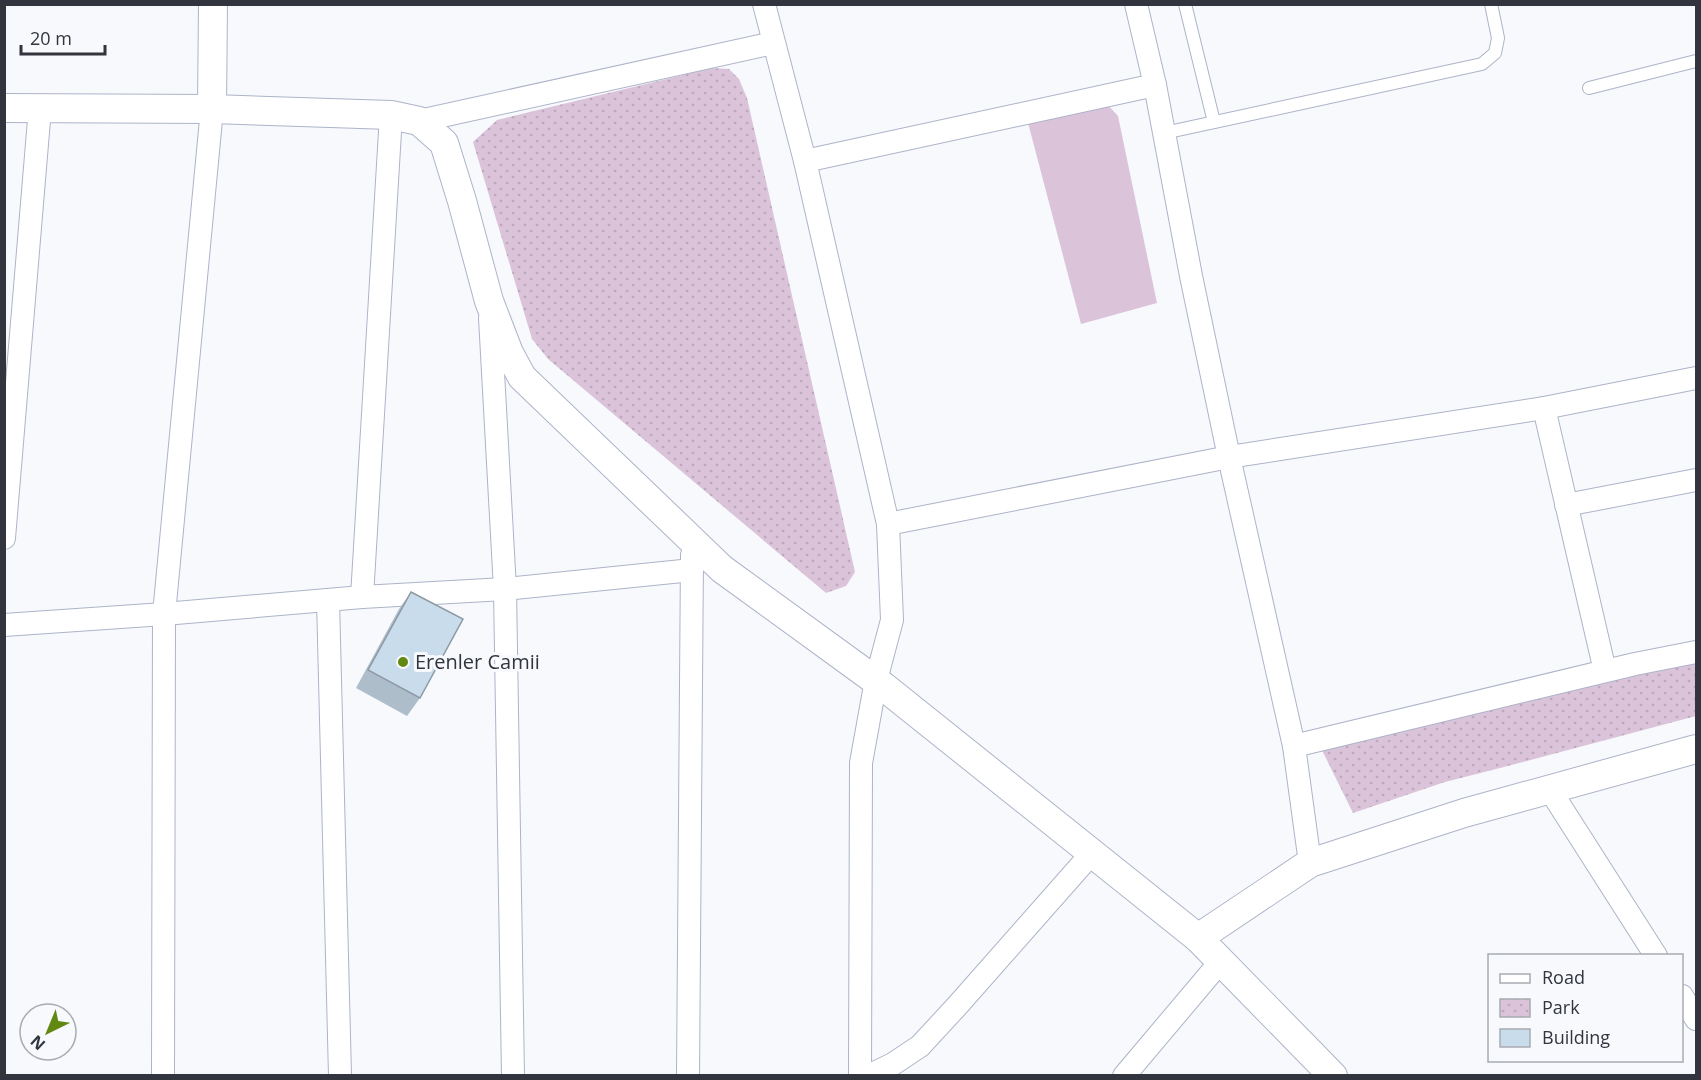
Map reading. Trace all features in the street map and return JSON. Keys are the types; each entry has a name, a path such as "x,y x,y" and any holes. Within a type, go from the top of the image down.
{"street":[{"path":"163,1076 164,614 212,109 213,4"},
{"path":"764,4 804,161 888,524 892,620 876,680 861,763 860,1076"},
{"path":"1136,4 1155,85 1191,276 1229,457 1294,746 1310,863"},
{"path":"4,108 212,109 391,115 419,121 773,43"},
{"path":"804,161 1155,85"},
{"path":"4,538 40,108"},
{"path":"362,597 391,115"},
{"path":"419,121 444,143 489,301 509,353 522,377 722,569 876,680 1198,938 1333,1076"},
{"path":"489,301 505,589 513,1076"},
{"path":"888,524 1229,457 1544,408 1696,378"},
{"path":"1544,408 1605,671"},
{"path":"1566,505 1696,480"},
{"path":"688,1076 692,541"},
{"path":"4,625 362,597 505,589 692,570"},
{"path":"328,600 340,1076"},
{"path":"1294,746 1605,671 1696,652"},
{"path":"1198,938 1310,863 1464,813 1696,749"},
{"path":"1550,790 1655,954"},
{"path":"868,1076 893,1064 920,1046 1092,853"},
{"path":"1124,1076 1221,961"},
{"path":"1683,998 1696,1019"}],"lane":[{"path":"1185,4 1214,122"},
{"path":"1164,133 1482,64 1495,53 1498,38 1491,4"},
{"path":"1589,88 1696,61"}],"green space":[{"path":"712,68 729,69 739,79 747,98 855,572 846,586 826,593 548,359 532,339 473,142 497,120"},
{"path":"1105,102 1118,116 1157,303 1081,324 1027,119"},
{"path":"1696,653 1696,716 1445,782 1353,813 1316,738"}],"building":[{"name":"Erenler Camii","path":"411,592 463,619 420,698 368,670"}],"place":[{"name":"Erenler Camii","path":"403,662"}]}
